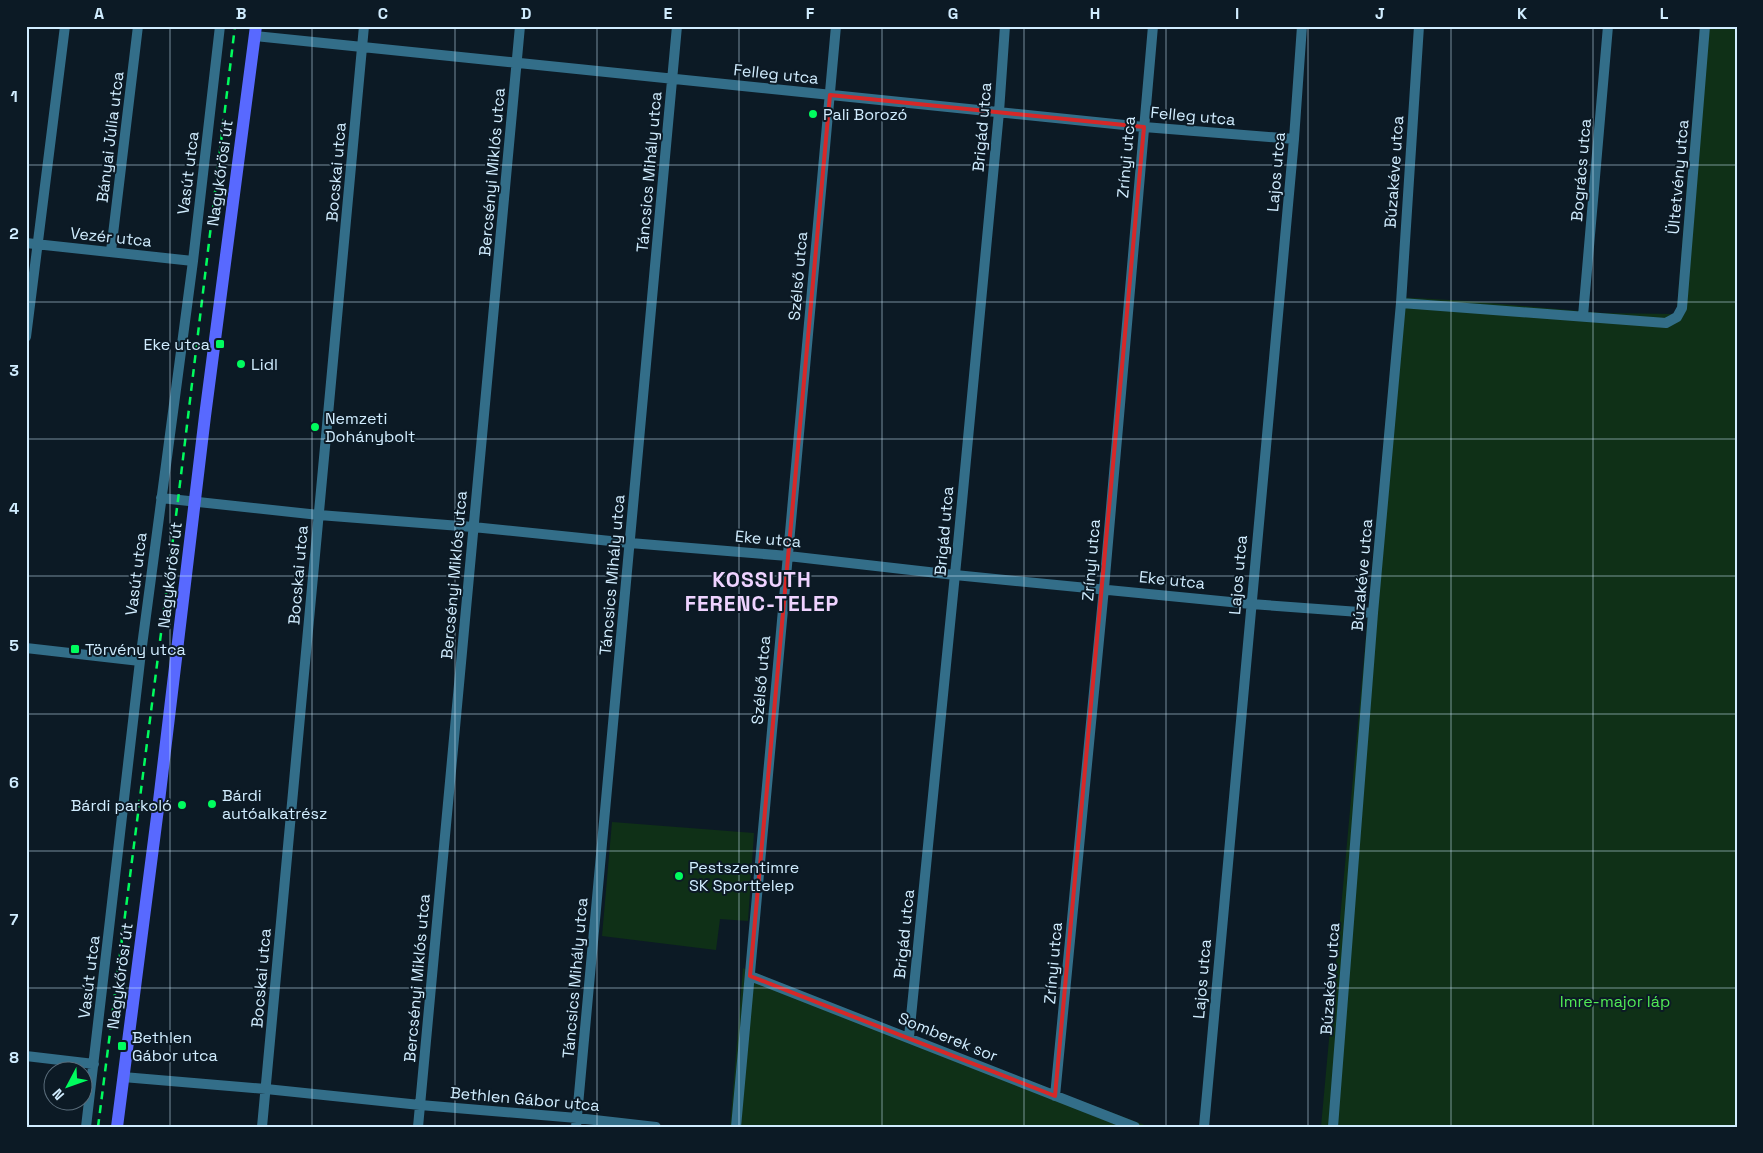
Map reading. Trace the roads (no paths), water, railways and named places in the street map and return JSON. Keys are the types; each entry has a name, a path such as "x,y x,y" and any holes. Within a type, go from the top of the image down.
{"main road":[{"name":"Nagykőrösi út","path":"117,1127 255,31"}],"street":[{"path":"26,338 65,26"},
{"name":"Bányai Júlia utca","path":"111,251 138,26"},
{"name":"Vasút utca","path":"86,1127 140,660 193,261 220,26"},
{"name":"Bocskai utca","path":"262,1127 364,26"},
{"name":"Bercsényi Miklós utca","path":"418,1127 520,26"},
{"name":"Táncsics Mihály utca","path":"576,1122 677,26"},
{"name":"Szélső utca","path":"736,1127 836,26"},
{"name":"Brigád utca","path":"909,1037 999,112 1005,26"},
{"name":"Zrínyi utca","path":"1055,1096 1104,588 1153,26"},
{"name":"Lajos utca","path":"1204,1127 1294,140 1302,26"},
{"name":"Búzakéve utca","path":"1333,1127 1373,613 1401,302 1419,26"},
{"name":"Bogrács utca","path":"1583,316 1608,26"},
{"name":"Ültetvény utca","path":"1583,316 1666,323 1677,317 1682,308 1705,26"},
{"name":"Felleg utca","path":"255,31 363,48 1144,127 1294,140"},
{"name":"Vezér utca","path":"26,243 193,261"},
{"path":"1401,302 1583,316"},
{"name":"Eke utca","path":"161,498 319,515 474,527 630,543 788,556 955,575 1104,588 1251,604 1373,613"},
{"path":"26,648 140,660"},
{"name":"Somberek sor","path":"750,976 1135,1127"},
{"path":"26,1056 94,1064"},
{"name":"Bethlen Gábor utca","path":"123,1076 266,1089 576,1122 656,1127"}],"railway":[{"path":"98,1127 178,500 235,26"}],"place":[{"name":"Pali Borozó","path":"813,114"},
{"name":"Eke utca","path":"220,344"},
{"name":"Lidl","path":"241,364"},
{"name":"Nemzeti Dohánybolt","path":"315,427"},
{"name":"Törvény utca","path":"75,649"},
{"name":"Bárdi autóalkatrész","path":"212,804"},
{"name":"Bárdi parkoló","path":"182,805"},
{"name":"Pestszentimre SK Sporttelep","path":"679,876"},
{"name":"Bethlen Gábor utca","path":"122,1046"}],"district":[{"name":"KOSSUTH FERENC-TELEP","path":"762,591"}],"park label":[{"name":"Imre-major láp","path":"1615,1001"}]}
